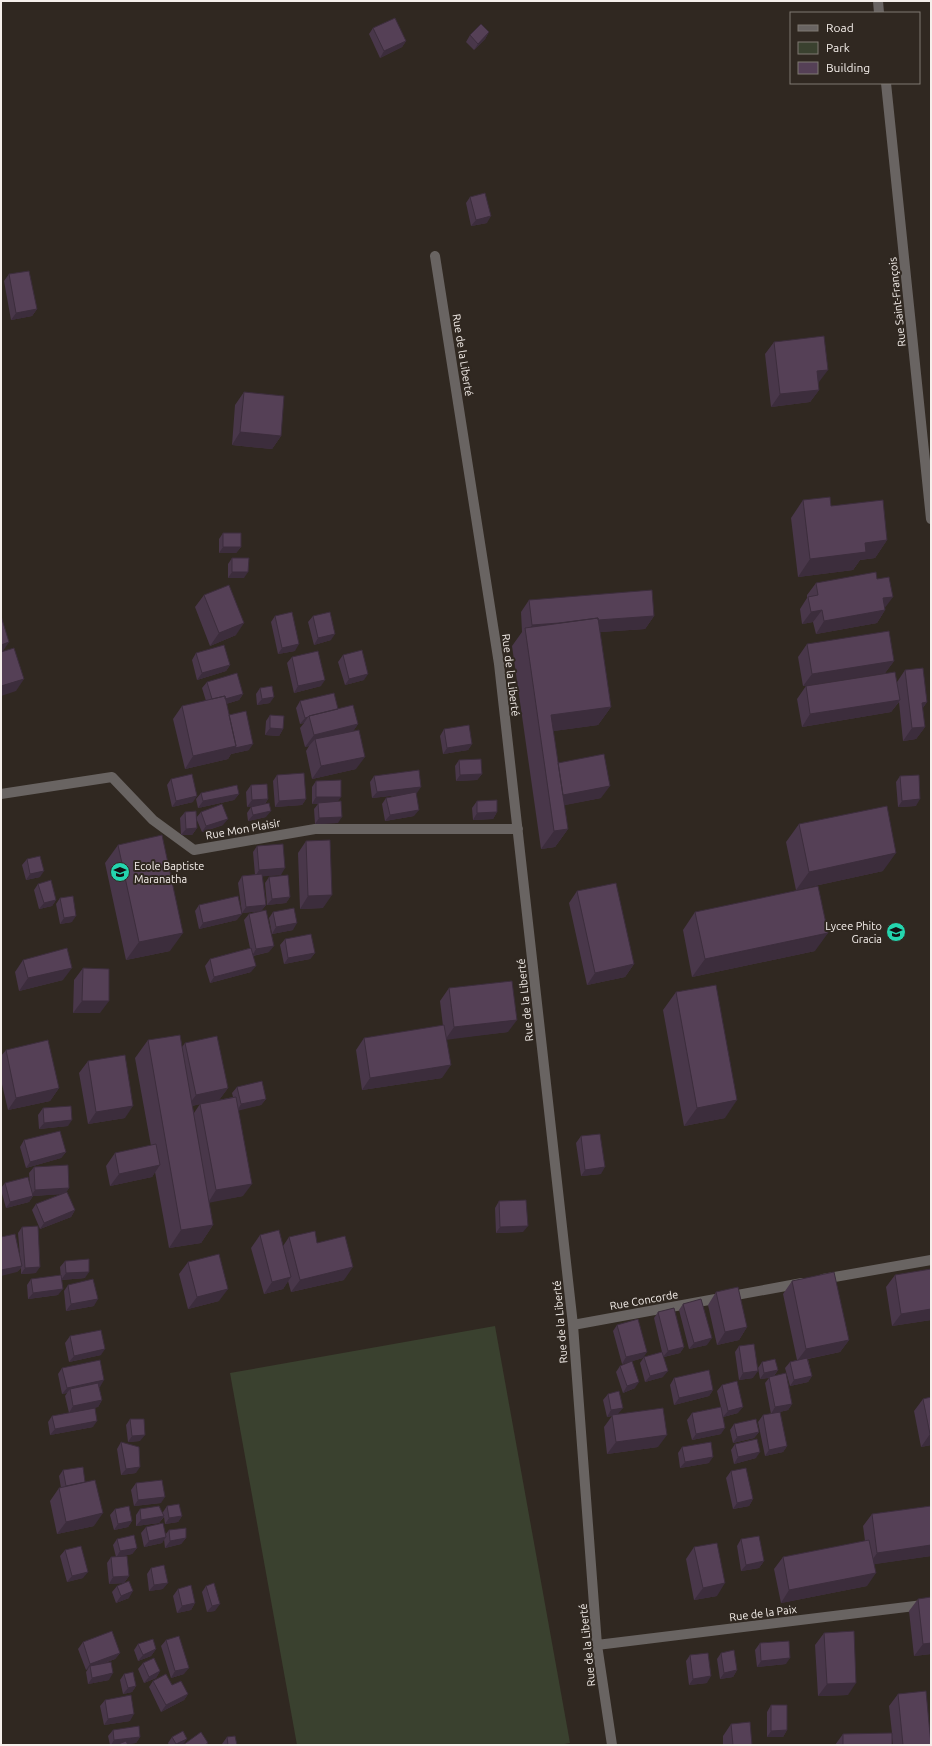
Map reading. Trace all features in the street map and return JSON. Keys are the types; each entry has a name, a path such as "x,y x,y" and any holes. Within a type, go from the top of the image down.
{"street":[{"path":"878,1 879,12"},
{"name":"Rue Saint-François","path":"886,84 931,519"},
{"name":"Rue de la Liberté","path":"435,256 499,664 573,1325 598,1645 612,1745"},
{"name":"Rue Mon Plaisir","path":"1,794 112,777 153,820 194,850 315,829 518,829"},
{"name":"Rue Concorde","path":"573,1325 931,1260"},
{"name":"Rue de la Paix","path":"598,1645 931,1604"}],"green space":[{"path":"495,1326 570,1743 559,1745 297,1745 230,1373"}],"building":[{"path":"395,18 406,41 384,51 373,28"},
{"path":"481,24 489,32 478,44 470,35"},
{"path":"485,193 491,216 476,220 470,197"},
{"path":"29,271 37,309 16,313 9,274"},
{"path":"824,336 828,370 817,371 819,390 780,394 774,342"},
{"path":"244,392 284,396 281,436 240,432"},
{"path":"830,497 831,506 883,500 887,540 865,543 866,552 810,559 803,500"},
{"path":"223,533 241,533 241,547 223,547"},
{"path":"232,558 249,558 248,572 232,572"},
{"path":"876,572 877,579 889,577 893,597 883,598 885,610 824,621 822,610 811,612 808,597 818,595 816,583"},
{"path":"229,585 244,623 219,633 204,595"},
{"path":"652,590 654,616 598,620 598,618 532,625 529,600"},
{"path":"292,612 299,644 282,648 275,616"},
{"path":"330,612 335,634 318,638 313,616"},
{"path":"1,616 9,642 1,645"},
{"path":"598,618 611,707 551,715 568,829 554,831 525,628"},
{"path":"889,631 894,661 812,674 807,644"},
{"path":"224,645 230,665 202,673 196,653"},
{"path":"14,648 24,679 1,686 1,652"},
{"path":"362,650 368,674 349,679 343,655"},
{"path":"318,651 325,680 298,686 292,657"},
{"path":"923,668 927,702 922,703 925,727 912,728 905,670"},
{"path":"895,672 900,700 810,714 806,686"},
{"path":"237,673 243,694 225,699 225,696 212,699 207,682"},
{"path":"272,686 274,697 262,699 260,688"},
{"path":"334,693 338,709 305,718 300,701"},
{"path":"225,696 236,746 193,756 182,706"},
{"path":"353,705 358,724 314,735 309,716"},
{"path":"246,711 253,744 235,748 236,746 229,715"},
{"path":"270,715 284,716 283,729 270,728"},
{"path":"469,725 472,744 447,748 444,729"},
{"path":"359,730 365,757 321,766 315,739"},
{"path":"604,754 610,786 563,795 558,763"},
{"path":"481,759 482,774 460,775 459,760"},
{"path":"419,770 421,787 377,792 374,776"},
{"path":"304,773 306,799 279,801 277,775"},
{"path":"192,774 197,796 176,801 171,779"},
{"path":"919,775 920,799 902,801 900,776"},
{"path":"341,780 341,797 316,797 316,781"},
{"path":"267,784 268,799 252,800 251,785"},
{"path":"237,785 239,794 203,801 201,793"},
{"path":"416,792 419,810 390,815 386,798"},
{"path":"497,800 497,812 477,813 477,801"},
{"path":"341,801 342,817 319,818 318,803"},
{"path":"269,803 271,811 253,815 251,807"},
{"path":"222,804 228,819 206,826 201,812"},
{"path":"887,806 896,853 809,872 799,824"},
{"path":"196,811 197,828 186,829 185,812"},
{"path":"162,835 183,933 139,942 118,845"},
{"path":"330,840 332,895 308,896 306,841"},
{"path":"283,844 285,868 259,870 257,846"},
{"path":"40,856 44,871 30,874 27,859"},
{"path":"262,874 266,905 246,907 242,876"},
{"path":"288,875 290,897 272,899 269,877"},
{"path":"51,880 56,900 44,903 38,884"},
{"path":"616,883 634,964 595,973 577,891"},
{"path":"818,886 828,933 705,959 695,912"},
{"path":"73,896 76,916 64,918 60,898"},
{"path":"238,896 242,914 203,923 199,905"},
{"path":"294,908 297,923 276,927 273,912"},
{"path":"266,910 274,946 256,949 249,914"},
{"path":"311,934 315,953 288,958 285,939"},
{"path":"67,948 72,968 28,978 23,960"},
{"path":"251,948 256,966 214,977 210,959"},
{"path":"83,968 109,969 109,1001 82,1001"},
{"path":"512,981 517,1020 454,1027 449,988"},
{"path":"716,985 737,1100 697,1108 676,992"},
{"path":"444,1025 451,1065 370,1078 364,1038"},
{"path":"180,1035 213,1225 181,1230 148,1040"},
{"path":"217,1036 228,1088 196,1095 185,1043"},
{"path":"48,1040 59,1088 16,1098 6,1050"},
{"path":"125,1055 133,1106 96,1112 88,1061"},
{"path":"262,1081 266,1099 241,1104 237,1087"},
{"path":"236,1097 252,1184 216,1190 200,1104"},
{"path":"71,1106 72,1120 44,1123 43,1108"},
{"path":"60,1131 66,1152 30,1162 24,1140"},
{"path":"600,1134 605,1167 585,1170 581,1136"},
{"path":"156,1144 160,1165 119,1174 115,1153"},
{"path":"68,1165 69,1188 35,1190 34,1167"},
{"path":"28,1177 33,1196 10,1202 5,1183"},
{"path":"67,1192 75,1210 44,1223 36,1204"},
{"path":"526,1200 528,1226 500,1227 499,1201"},
{"path":"38,1226 40,1267 25,1268 22,1227"},
{"path":"279,1230 291,1277 272,1282 260,1235"},
{"path":"315,1231 317,1243 345,1236 353,1267 300,1280 289,1237"},
{"path":"15,1234 22,1266 1,1270 1,1237"},
{"path":"219,1254 228,1289 197,1297 188,1262"},
{"path":"89,1259 89,1272 66,1273 65,1261"},
{"path":"931,1269 931,1309 901,1314 895,1275"},
{"path":"834,1272 849,1340 806,1349 792,1281"},
{"path":"61,1275 63,1289 33,1293 31,1279"},
{"path":"93,1279 98,1299 71,1304 68,1285"},
{"path":"738,1287 747,1327 725,1332 716,1292"},
{"path":"701,1299 712,1338 694,1343 683,1304"},
{"path":"674,1308 684,1347 668,1351 658,1312"},
{"path":"638,1319 647,1352 626,1357 617,1325"},
{"path":"101,1330 105,1349 74,1356 70,1336"},
{"path":"754,1344 758,1371 743,1373 739,1346"},
{"path":"662,1352 668,1371 650,1376 644,1357"},
{"path":"807,1358 812,1376 794,1380 790,1362"},
{"path":"775,1359 778,1370 764,1373 762,1362"},
{"path":"100,1360 104,1380 67,1388 62,1368"},
{"path":"632,1361 639,1382 627,1386 620,1366"},
{"path":"709,1370 713,1390 679,1398 674,1378"},
{"path":"786,1373 792,1404 775,1407 769,1377"},
{"path":"737,1381 743,1407 728,1411 722,1385"},
{"path":"98,1383 102,1400 73,1406 70,1389"},
{"path":"619,1391 623,1408 611,1410 608,1394"},
{"path":"931,1397 931,1434 930,1434 923,1399"},
{"path":"721,1407 725,1428 696,1434 692,1413"},
{"path":"95,1408 97,1421 55,1429 52,1416"},
{"path":"663,1408 667,1435 616,1442 612,1415"},
{"path":"780,1412 787,1446 769,1450 763,1415"},
{"path":"130,1419 144,1419 145,1435 132,1436"},
{"path":"756,1419 759,1432 737,1437 734,1424"},
{"path":"757,1439 760,1452 738,1457 735,1444"},
{"path":"121,1442 139,1447 140,1467 126,1469"},
{"path":"711,1442 713,1457 685,1462 682,1447"},
{"path":"83,1467 85,1482 66,1486 63,1470"},
{"path":"746,1468 753,1499 737,1503 731,1471"},
{"path":"95,1480 103,1513 66,1522 59,1488"},
{"path":"162,1480 165,1497 138,1500 136,1483"},
{"path":"179,1504 182,1516 169,1518 167,1506"},
{"path":"129,1506 132,1521 118,1524 115,1509"},
{"path":"159,1506 164,1516 141,1520 140,1509"},
{"path":"931,1506 931,1545 877,1553 872,1514"},
{"path":"163,1523 166,1537 149,1541 146,1527"},
{"path":"186,1528 186,1538 170,1541 169,1530"},
{"path":"134,1535 137,1548 120,1551 117,1539"},
{"path":"759,1536 764,1561 746,1565 741,1539"},
{"path":"869,1540 876,1573 789,1590 783,1557"},
{"path":"717,1543 725,1583 703,1588 694,1547"},
{"path":"81,1546 88,1572 72,1576 65,1550"},
{"path":"127,1556 129,1576 113,1577 111,1557"},
{"path":"164,1565 168,1583 154,1585 151,1568"},
{"path":"129,1581 133,1591 121,1596 117,1586"},
{"path":"214,1583 220,1604 212,1606 206,1586"},
{"path":"191,1585 195,1603 182,1606 178,1589"},
{"path":"931,1597 931,1643 923,1644 918,1599"},
{"path":"112,1631 120,1653 90,1664 83,1642"},
{"path":"854,1631 856,1683 827,1684 824,1633"},
{"path":"179,1636 189,1668 175,1671 166,1640"},
{"path":"153,1639 156,1649 143,1655 138,1644"},
{"path":"789,1641 790,1658 761,1661 760,1643"},
{"path":"734,1650 737,1670 724,1673 721,1653"},
{"path":"708,1653 711,1676 693,1679 690,1655"},
{"path":"154,1658 160,1671 149,1677 143,1663"},
{"path":"111,1662 113,1673 92,1678 90,1666"},
{"path":"133,1672 136,1686 128,1688 124,1674"},
{"path":"166,1674 172,1685 181,1681 188,1694 166,1705 153,1681"},
{"path":"926,1691 931,1745 903,1745 898,1694"},
{"path":"131,1695 134,1714 108,1719 105,1700"},
{"path":"771,1705 787,1705 787,1730 771,1731"},
{"path":"750,1722 752,1745 733,1745 731,1724"},
{"path":"139,1726 140,1737 114,1740 113,1730"},
{"path":"183,1731 187,1739 176,1744 172,1737"},
{"path":"201,1732 208,1743 205,1745 183,1745"},
{"path":"892,1733 892,1745 843,1745 843,1734"},
{"path":"235,1736 237,1745 228,1745 227,1737"},
{"path":"126,1741 128,1745 116,1745"}],"place":[{"name":"Ecole Baptiste Maranatha","path":"120,872"},
{"name":"Lycee Phito Gracia","path":"896,932"}]}
